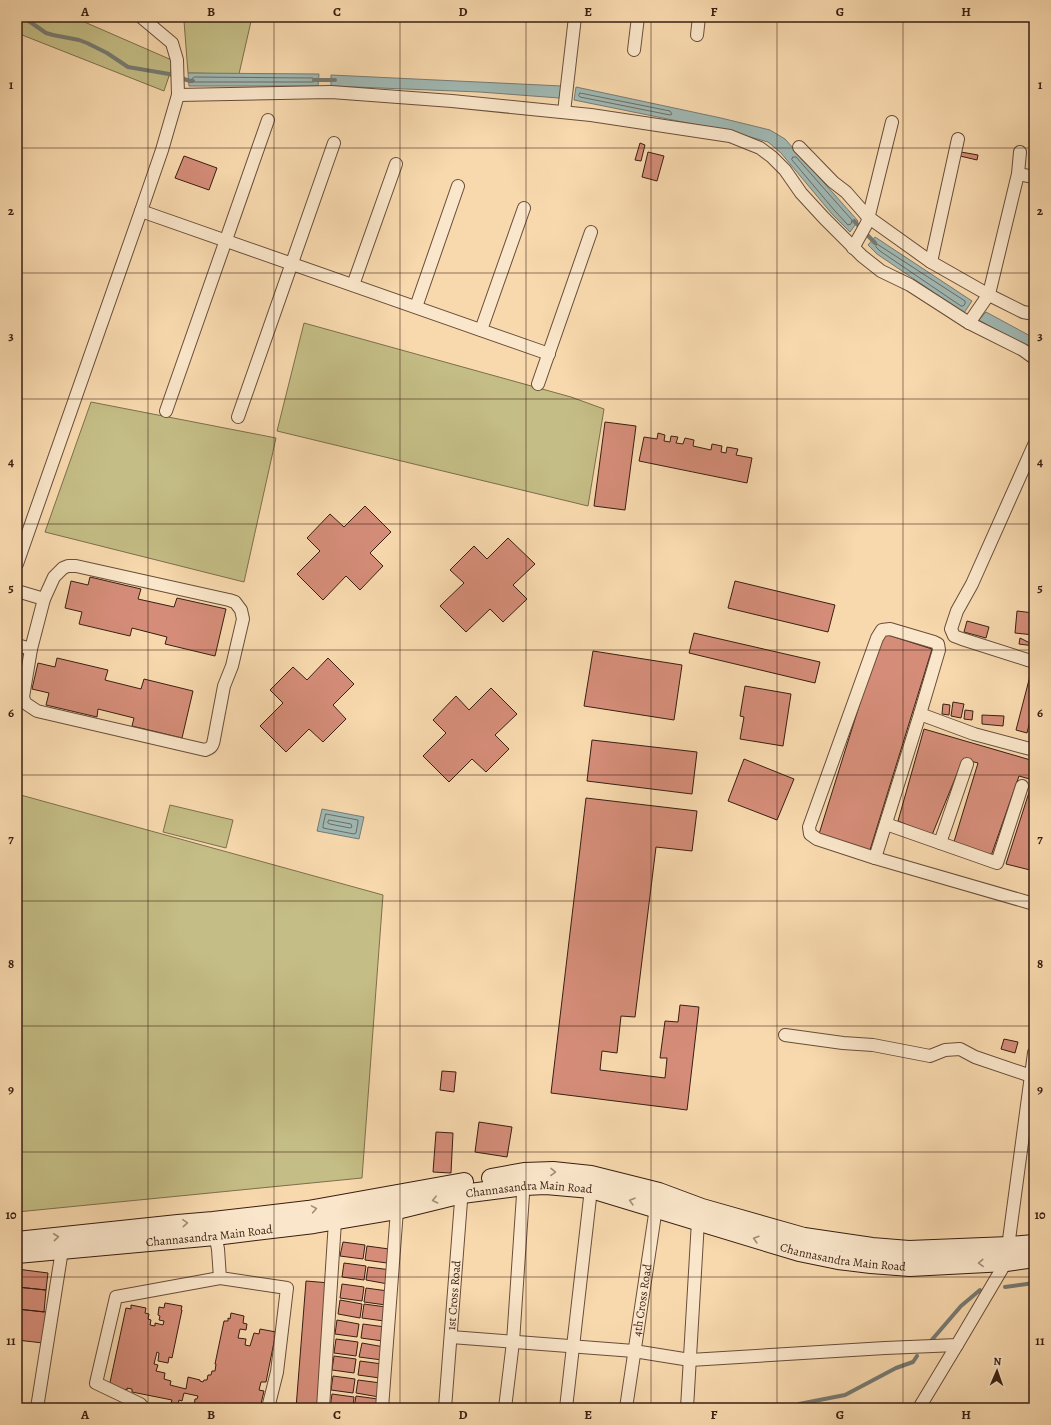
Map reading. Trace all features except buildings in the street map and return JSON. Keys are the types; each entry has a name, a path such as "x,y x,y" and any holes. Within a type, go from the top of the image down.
{"main road":[{"name":"Channasandra Main Road","path":"17,1254 62,1250 214,1228 308,1210 524,1179 553,1172 591,1174 657,1200 698,1221 799,1252 838,1260 876,1256 909,1250 1008,1254 1034,1258"},
{"name":"Channasandra Main Road","path":"524,1179 546,1185 591,1188 702,1208 876,1256"},
{"name":"Channasandra Main Road","path":"17,1241 178,1224 214,1228 335,1221 396,1210 462,1188"},
{"name":"Channasandra Main Road","path":"1008,1254 1034,1244"}],"street":[{"path":"17,564 162,150 178,85 177,60 172,43 141,17"},
{"path":"565,107 575,17"},
{"path":"634,50 638,17"},
{"path":"697,35 699,17"},
{"path":"178,85 331,92 452,101 565,107 591,115 730,136 760,148 772,157 785,170 801,193 853,248 881,271 910,285 1023,350 1034,358"},
{"path":"166,411 268,120"},
{"path":"853,248 865,227 892,122"},
{"path":"931,262 958,139"},
{"path":"238,417 334,143"},
{"path":"799,147 833,182 846,192 865,227 989,295 1023,312 1034,314"},
{"path":"971,320 989,295 1018,174 1020,152"},
{"path":"353,285 396,164"},
{"path":"1018,174 1034,177"},
{"path":"416,307 458,186"},
{"path":"481,330 524,208"},
{"path":"141,211 549,354"},
{"path":"538,384 592,232"},
{"path":"1034,445 972,584 957,611 951,629 954,636 962,640 1034,662"},
{"path":"76,566 235,602 241,610 243,619 232,666 224,686 213,745 205,750 37,711 25,703 23,697 31,649 44,599 49,585 58,572 63,568 76,566"},
{"path":"17,591 44,599"},
{"path":"875,858 939,650 938,644 934,642 890,629 882,630 876,638 809,827 810,834 817,839 875,858 1034,904"},
{"path":"17,645 31,649"},
{"path":"920,714 974,734 1034,750"},
{"path":"940,843 967,764"},
{"path":"886,824 996,863 1022,786"},
{"path":"785,1035 843,1044 873,1044 930,1056 945,1050 960,1049 975,1057 1031,1076"},
{"path":"919,1408 957,1345 1008,1254 1034,1053"},
{"path":"505,1408 513,1342 524,1179"},
{"name":"1st Cross Road","path":"445,1408 462,1188"},
{"path":"566,1408 591,1188"},
{"name":"4th Cross Road","path":"626,1408 657,1200"},
{"path":"382,1408 396,1210"},
{"path":"324,1408 335,1221"},
{"path":"687,1408 698,1221"},
{"path":"214,1228 218,1249 220,1278"},
{"path":"36,1408 62,1250"},
{"path":"144,1408 140,1404 96,1383 116,1297 220,1278 287,1288 277,1372 268,1408"},
{"path":"451,1337 634,1351 690,1360 957,1345"}],"shaded area":[{"path":"17,17 73,17 174,61 164,91 17,33"},
{"path":"179,17 252,17 239,74 188,73 184,21"},
{"path":"304,323 571,397 604,409 588,506 277,431"},
{"path":"91,402 276,438 244,582 45,532"},
{"path":"17,794 383,895 362,1178 17,1212"},
{"path":"170,805 233,820 226,848 163,832"}],"water":[{"path":"188,73 319,74 318,86 189,86"},
{"path":"331,75 562,86 559,98 480,92 331,86"},
{"path":"576,87 770,130 785,139 858,221 850,232 832,214 781,153 768,142 732,132 574,100"},
{"path":"875,237 972,301 964,313 877,254 868,245"},
{"path":"986,312 1034,338 1034,349 1021,344 979,320"},
{"path":"322,809 364,817 359,839 317,831"}],"waterway":[{"path":"23,17 46,33 87,43 107,53 128,67 169,74 193,81"},
{"path":"314,80 335,80"},
{"path":"854,221 875,243"},
{"path":"1005,1287 1034,1283"},
{"path":"930,1342 961,1306 980,1290"},
{"path":"790,1408 799,1404 845,1395 896,1368 913,1362 917,1356"}]}
